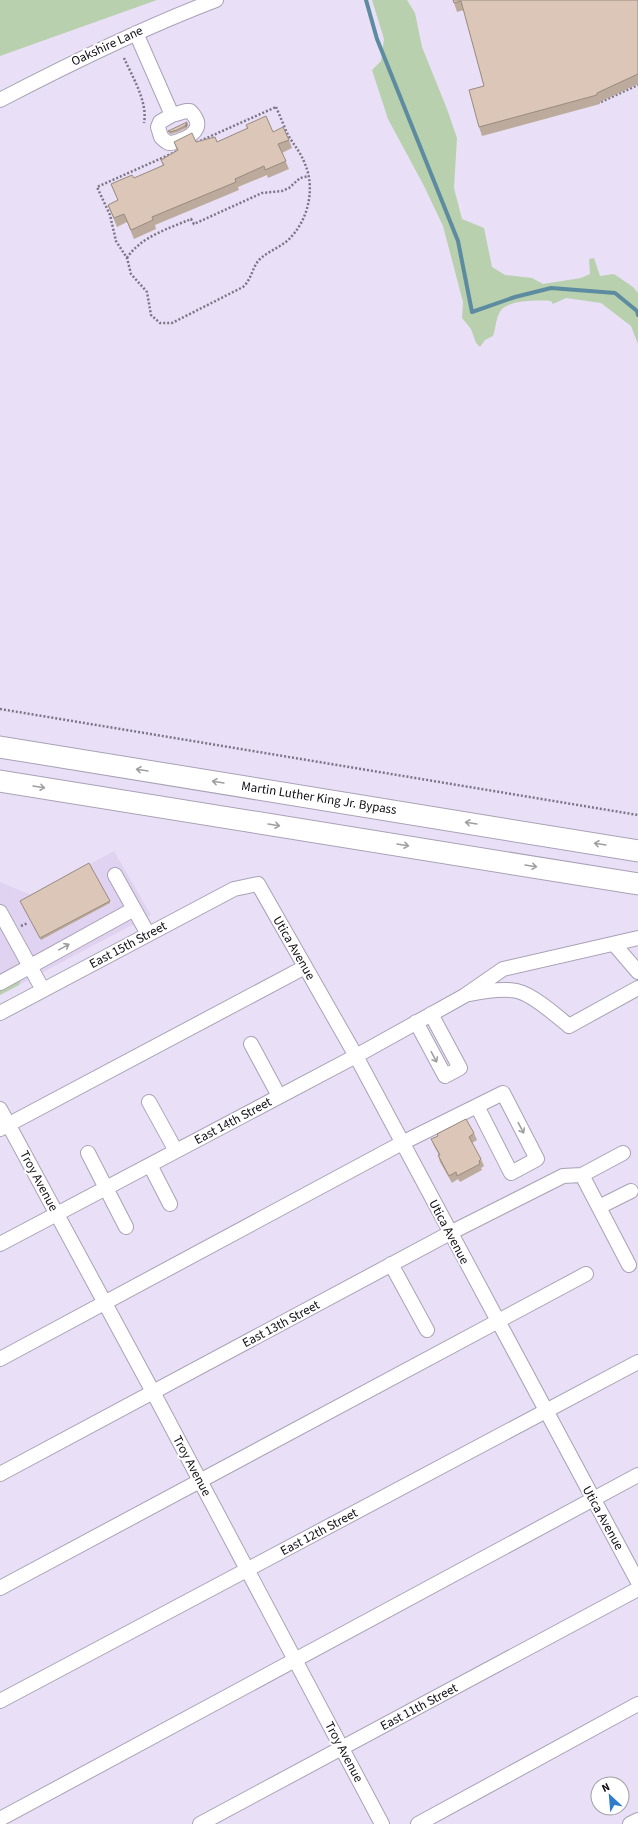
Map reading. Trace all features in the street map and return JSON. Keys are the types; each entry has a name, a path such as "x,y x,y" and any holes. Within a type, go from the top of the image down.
{"highway":[{"name":"Martin Luther King Jr. Bypass","path":"0,747 638,851"},
{"path":"0,781 638,884"}],"street":[{"name":"Oakshire Lane","path":"0,100 76,60 136,32 216,0"},
{"path":"136,32 172,115"},
{"path":"115,875 148,934"},
{"name":"East 15th Street","path":"0,1012 234,889 258,884"},
{"name":"Utica Avenue","path":"258,884 356,1056 545,1412 638,1582"},
{"path":"0,982 134,909"},
{"path":"0,912 43,990"},
{"path":"464,996 503,969 638,938"},
{"path":"614,944 638,972"},
{"path":"4,1127 305,967"},
{"path":"464,996 486,991 518,991 547,1007 569,1026 638,988"},
{"name":"East 14th Street","path":"0,1244 356,1056 464,996"},
{"path":"416,1022 445,1076 460,1068 431,1014"},
{"path":"251,1044 279,1096"},
{"path":"0,1359 402,1143 503,1093 537,1159 511,1172 477,1106"},
{"path":"149,1102 176,1151"},
{"name":"Troy Avenue","path":"0,1109 4,1127 57,1214 382,1824"},
{"path":"88,1153 126,1227"},
{"path":"623,1153 582,1175 629,1265"},
{"path":"150,1165 170,1204"},
{"name":"East 13th Street","path":"0,1474 450,1232 563,1176 582,1175"},
{"path":"599,1207 630,1191"},
{"path":"391,1264 427,1330"},
{"path":"0,1588 586,1274"},
{"name":"East 12th Street","path":"0,1701 638,1362"},
{"path":"2,1824 0,1820 294,1659 638,1475"},
{"name":"East 11th Street","path":"200,1824 638,1589"},
{"path":"418,1824 638,1704"},
{"path":"630,1824 638,1820"}],"path":[{"path":"124,58 139,91 146,114 144,123 146,128"},
{"path":"601,102 638,85"},
{"path":"276,107 288,135 302,157 309,176 310,194 307,208 301,223 292,236 261,258 254,267 249,281 243,287 196,312 168,324 160,323 153,319 149,312 147,292 131,274 127,258 116,241 110,215 98,187 160,158 276,107"},
{"path":"157,152 160,158"},
{"path":"127,258 140,244 156,234 191,219 194,224 262,193 282,191 289,188 300,178 309,176"},
{"path":"0,709 638,815"}],"shaded area":[{"path":"114,851 151,915 0,995 0,882 31,895"}],"green space":[{"path":"0,0 157,0 0,56"},
{"path":"372,0 407,0 415,13 422,47 457,138 454,188 462,219 484,228 492,267 505,275 532,278 543,284 581,278 590,274 589,259 594,258 600,276 614,274 633,287 638,293 638,344 631,326 601,303 566,298 553,304 551,301 533,301 518,302 506,306 498,315 493,336 485,340 480,347 476,343 471,329 462,318 463,302 443,226 424,186 388,119 372,70 381,61 384,39"},
{"path":"22,976 19,985 0,995 0,987"}],"building":[{"path":"453,0 638,0 638,74 597,93 597,95 479,127 469,90 484,86 461,1 454,3"},
{"path":"266,116 273,132 283,127 289,140 278,144 286,161 265,170 264,166 235,179 236,182 152,217 153,220 131,230 124,214 114,218 108,205 118,200 111,184 132,175 134,178 164,165 161,160 178,150 174,142 192,133 196,142 215,137 217,142 248,128 246,125"},
{"path":"187,122 185,126 177,130 170,132 168,131"},
{"path":"89,863 110,901 40,938 20,901"},
{"path":"466,1119 474,1133 469,1137 481,1159 479,1161 480,1164 457,1176 456,1172 449,1176 431,1139 438,1136 437,1134"}],"waterway":[{"path":"366,0 377,39 458,241 472,312 515,297 551,288 615,293 637,311 638,315"}]}
